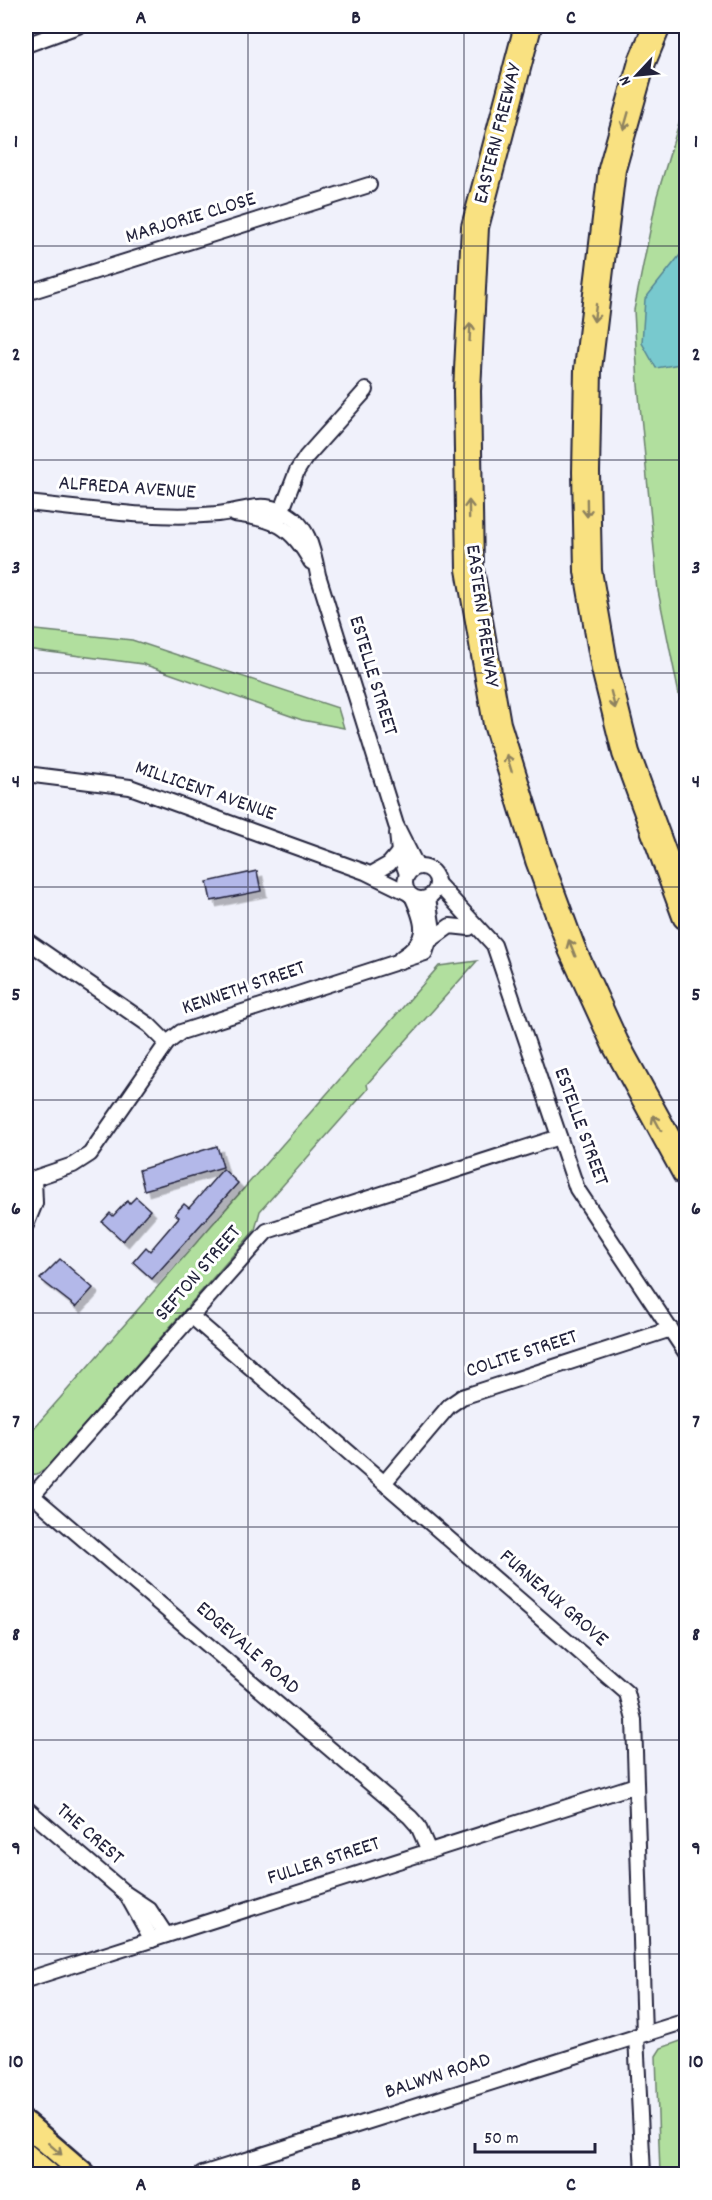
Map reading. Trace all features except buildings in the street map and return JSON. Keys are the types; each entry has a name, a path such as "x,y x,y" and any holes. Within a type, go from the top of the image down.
{"highway":[{"name":"EASTERN FREEWAY","path":"528,26 475,227 467,391 470,568 497,724 539,860 572,949 615,1043 687,1173"},
{"path":"657,26 642,62 612,169 588,369 586,472 588,571 605,669 626,753 687,916"}],"main road":[{"path":"26,2124 84,2175"},
{"path":"26,2154 48,2175"}],"street":[{"path":"26,45 78,26"},
{"name":"MARJORIE CLOSE","path":"26,293 369,185"},
{"path":"279,517 297,471 306,457 366,390"},
{"name":"ALFREDA AVENUE","path":"26,503 170,517 226,513 279,517"},
{"name":"ESTELLE STREET","path":"279,517 296,538 318,575 410,873"},
{"name":"MILLICENT AVENUE","path":"26,774 114,783 130,787 369,873 411,895"},
{"name":"ESTELLE STREET","path":"396,825 399,852 410,873"},
{"path":"369,873 389,864 399,852"},
{"path":"432,893 411,895 410,873 431,870 432,893 432,939"},
{"name":"MILLICENT AVENUE","path":"369,873 410,873"},
{"name":"ESTELLE STREET","path":"432,893 501,962"},
{"name":"ESTELLE STREET","path":"432,893 489,936 501,962 577,1189 687,1353"},
{"name":"KENNETH STREET","path":"30,1180 74,1165 90,1154 167,1043 188,1028 396,960 415,948 423,935 422,920 411,895"},
{"path":"432,939 450,926 469,928"},
{"name":"KENNETH STREET","path":"396,960 411,959 425,953 432,939"},
{"path":"26,940 149,1025 167,1043"},
{"name":"SEFTON STREET","path":"29,1492 191,1316 262,1234 273,1227 559,1137"},
{"path":"26,1225 35,1203 30,1180"},
{"name":"FURNEAUX GROVE","path":"191,1316 621,1686 633,1710 643,2175"},
{"name":"COLITE STREET","path":"384,1483 449,1406 462,1397 671,1329"},
{"name":"EDGEVALE ROAD","path":"29,1492 410,1817 418,1826 429,1851"},
{"name":"FULLER STREET","path":"26,1980 636,1785"},
{"name":"THE CREST","path":"26,1808 125,1893 149,1909 159,1938"},
{"name":"BALWYN ROAD","path":"202,2175 687,2021"}],"green space":[{"path":"686,100 686,729 658,591 638,385 634,310 657,196"},
{"path":"26,629 132,640 338,708 344,728 302,720 143,664 26,649"},
{"path":"477,961 367,1084 368,1089 260,1211 255,1230 48,1466 37,1474 26,1475 26,1437 439,966"},
{"path":"686,2039 686,2174 660,2174 656,2056 661,2048"}],"water":[{"path":"686,228 686,363 656,368 642,343 645,299 684,250"}]}
